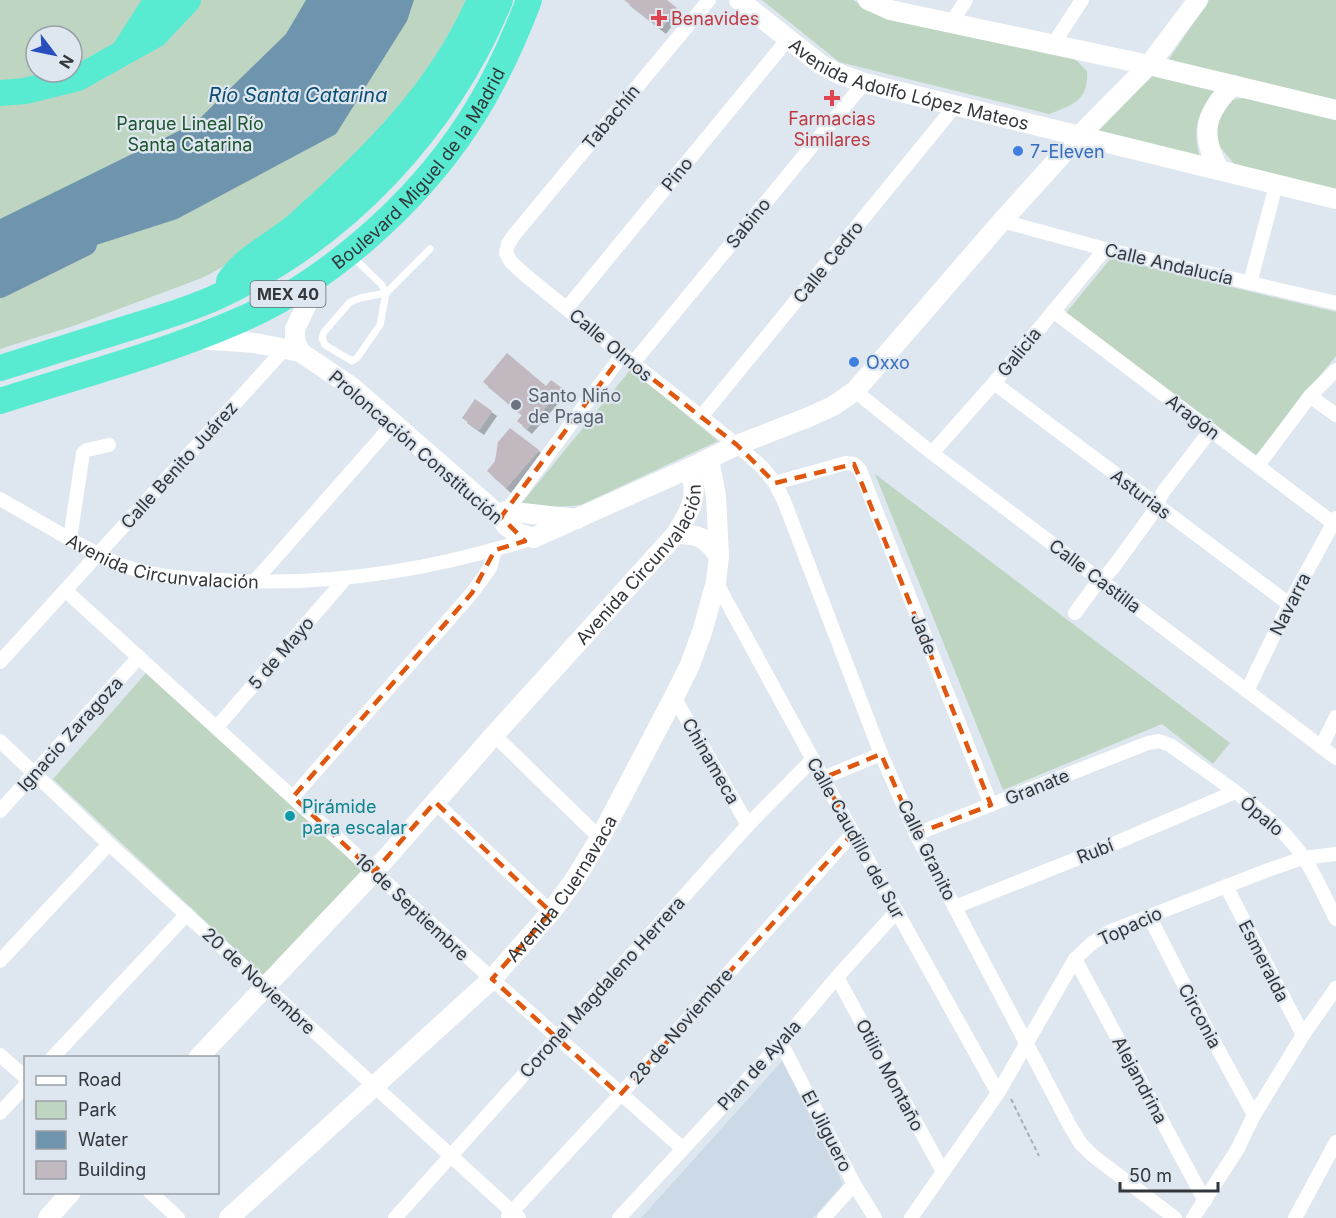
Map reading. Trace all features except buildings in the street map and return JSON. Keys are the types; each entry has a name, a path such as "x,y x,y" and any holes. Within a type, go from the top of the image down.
{"highway":[{"path":"122,54 157,0"},
{"path":"0,93 25,91 78,78 154,35 188,0"},
{"path":"219,296 234,274 246,262 309,214 368,160 414,110 452,54 480,0"},
{"name":"Boulevard Miguel de la Madrid","path":"0,368 170,315 219,296 299,250 326,231 372,190 406,154 437,113 465,70 500,0"},
{"name":"Boulevard Miguel de la Madrid","path":"0,401 193,339 235,323 270,306 349,253 412,196 445,157 470,122 518,28 529,0"}],"street":[{"name":"Avenida Adolfo López Mateos","path":"739,0 820,64 837,74 955,106 1336,200"},
{"path":"868,0 890,10 1149,65 1336,110"},
{"path":"951,23 966,0"},
{"path":"1052,46 1082,0"},
{"path":"690,468 737,445 833,406 855,391 1002,221 1078,137 1149,65 1198,0"},
{"name":"Tabachín","path":"514,235 702,2"},
{"name":"Pino","path":"567,308 788,39"},
{"name":"Sabino","path":"504,514 628,359 864,83"},
{"path":"1219,170 1210,152 1207,128 1211,113 1219,99 1233,85"},
{"name":"Calle Cedro","path":"700,417 955,106"},
{"path":"1250,283 1276,185"},
{"name":"Calle Andalucía","path":"1002,221 1105,249 1336,303"},
{"name":"Calle Olmos","path":"514,235 508,244 506,253 511,262 737,445"},
{"name":"Galicia","path":"932,453 994,383 1105,249"},
{"path":"293,346 298,321 322,273"},
{"name":"Aragón","path":"1053,311 1334,521"},
{"name":"Proloncación Constitución","path":"193,339 223,339 293,346 352,387 393,424 504,514 577,519"},
{"name":"Calle Benito Juárez","path":"0,662 293,346"},
{"path":"1258,465 1310,396 1336,370"},
{"name":"Asturias","path":"994,383 1288,604"},
{"name":"Calle Castilla","path":"855,391 932,453 1336,758"},
{"path":"1310,396 1336,416"},
{"path":"254,582 393,424"},
{"path":"1075,613 1094,587 1102,581 1157,505 1163,492 1211,430"},
{"path":"70,539 83,453 109,445"},
{"name":"Calle Granito","path":"737,445 762,467 775,483 784,501 881,754 916,834 1081,1144 1109,1170 1175,1218"},
{"name":"Avenida Cuernavaca","path":"229,1218 492,980 551,912 575,879 600,838 674,697 704,629 716,582 718,556 716,496 709,459"},
{"name":"Jade","path":"775,483 846,463 854,464 860,470 991,805"},
{"name":"Avenida Circunvalación","path":"3,506 98,554 142,572 197,579 289,583 345,579 428,566 495,550 533,538 690,468 695,484 695,498 676,534 374,872 200,1056"},
{"name":"Proloncación Constitución","path":"504,514 503,521 513,531 533,538"},
{"name":"Navarra","path":"1246,691 1288,604 1334,521"},
{"path":"676,534 692,534 701,537 708,541 718,556"},
{"path":"293,797 472,594 490,568 495,550"},
{"name":"5 de Mayo","path":"217,727 345,579"},
{"name":"Calle Caudillo del Sur","path":"716,582 853,833 1001,1089"},
{"name":"16 de Septiembre","path":"65,590 492,980 682,1148"},
{"name":"Ignacio Zaragoza","path":"0,811 140,657"},
{"name":"Chinameca","path":"674,697 748,825"},
{"path":"1321,747 1336,717"},
{"path":"494,735 600,838"},
{"name":"20 de Noviembre","path":"0,741 513,1216"},
{"name":"Granate","path":"916,834 1148,743 1159,741"},
{"name":"Ópalo","path":"1159,741 1170,745 1235,792 1291,840 1336,919"},
{"path":"823,778 881,754"},
{"name":"Coronel Magdaleno Herrera","path":"395,1218 748,825 813,759"},
{"name":"Rubí","path":"955,907 1099,850 1235,792"},
{"path":"435,802 551,912"},
{"name":"28 de Noviembre","path":"513,1216 853,833"},
{"path":"0,961 109,844"},
{"name":"Topacio","path":"911,1218 1001,1089 1026,1041 1075,959 1092,943 1111,931 1226,886 1303,858 1336,854"},
{"name":"Esmeralda","path":"1226,886 1303,1035"},
{"name":"Plan de Ayala","path":"619,1218 781,1043 897,911"},
{"path":"53,1056 187,914"},
{"name":"Circonia","path":"1149,916 1254,1115"},
{"name":"Alejandrina","path":"1075,959 1205,1201"},
{"name":"Otilio Montaño","path":"837,977 943,1172"},
{"path":"1193,1218 1237,1150 1254,1115 1303,1035 1336,988"},
{"name":"El Jilguero","path":"781,1043 854,1184 875,1218"},
{"path":"0,1055 24,1076"},
{"path":"0,1113 24,1087"},
{"path":"1295,1218 1336,1142"},
{"path":"824,1218 854,1184"},
{"path":"48,1218 69,1194"},
{"path":"152,1194 178,1218"}],"lane":[{"path":"349,253 382,285 386,293 380,325 357,358 352,361 325,345 322,338 324,332 350,302 386,293 430,249"}],"path":[{"path":"1001,1089 1039,1156"}],"highlighted area":[{"path":"622,355 737,445 775,483 854,464 991,805 916,834 881,754 823,778 853,833 620,1095 492,979 551,912 435,802 374,872 293,797 472,593 495,550 525,541 501,517"}],"shaded area":[{"path":"783,1060 843,1184 813,1218 641,1218"}],"green space":[{"name":"Parque Lineal Río Santa Catarina","path":"0,0 469,0 394,131 236,260 202,278 76,325 0,349"},
{"path":"762,0 853,0 869,11 1075,59 1087,71 1085,89 1078,100 1049,114 839,62"},
{"path":"1209,0 1336,0 1336,100 1167,62"},
{"path":"1154,74 1221,87 1206,103 1198,120 1197,137 1200,158 1092,133"},
{"path":"1245,97 1336,119 1336,190 1236,166 1216,142 1214,126 1221,110 1232,100"},
{"path":"1111,258 1336,312 1336,356 1256,455 1066,313"},
{"path":"631,369 718,441 581,505 544,508 521,504"},
{"path":"875,474 1230,743 1213,764 1162,724 1003,790"},
{"path":"147,672 362,871 265,977 53,779"}],"water":[{"name":"Río Santa Catarina","path":"306,0 414,0 407,21 336,134 177,219 0,276 0,219 195,123 286,34"}],"waterway":[{"name":"Río Santa Catarina","path":"0,286 85,244"}],"place":[{"name":"Benavides","path":"659,18"},
{"name":"Farmacias Similares","path":"832,98"},
{"name":"7-Eleven","path":"1018,151"},
{"name":"Oxxo","path":"854,362"},
{"name":"Santo Niño de Praga","path":"516,405"},
{"name":"Pirámide para escalar","path":"290,816"}]}
